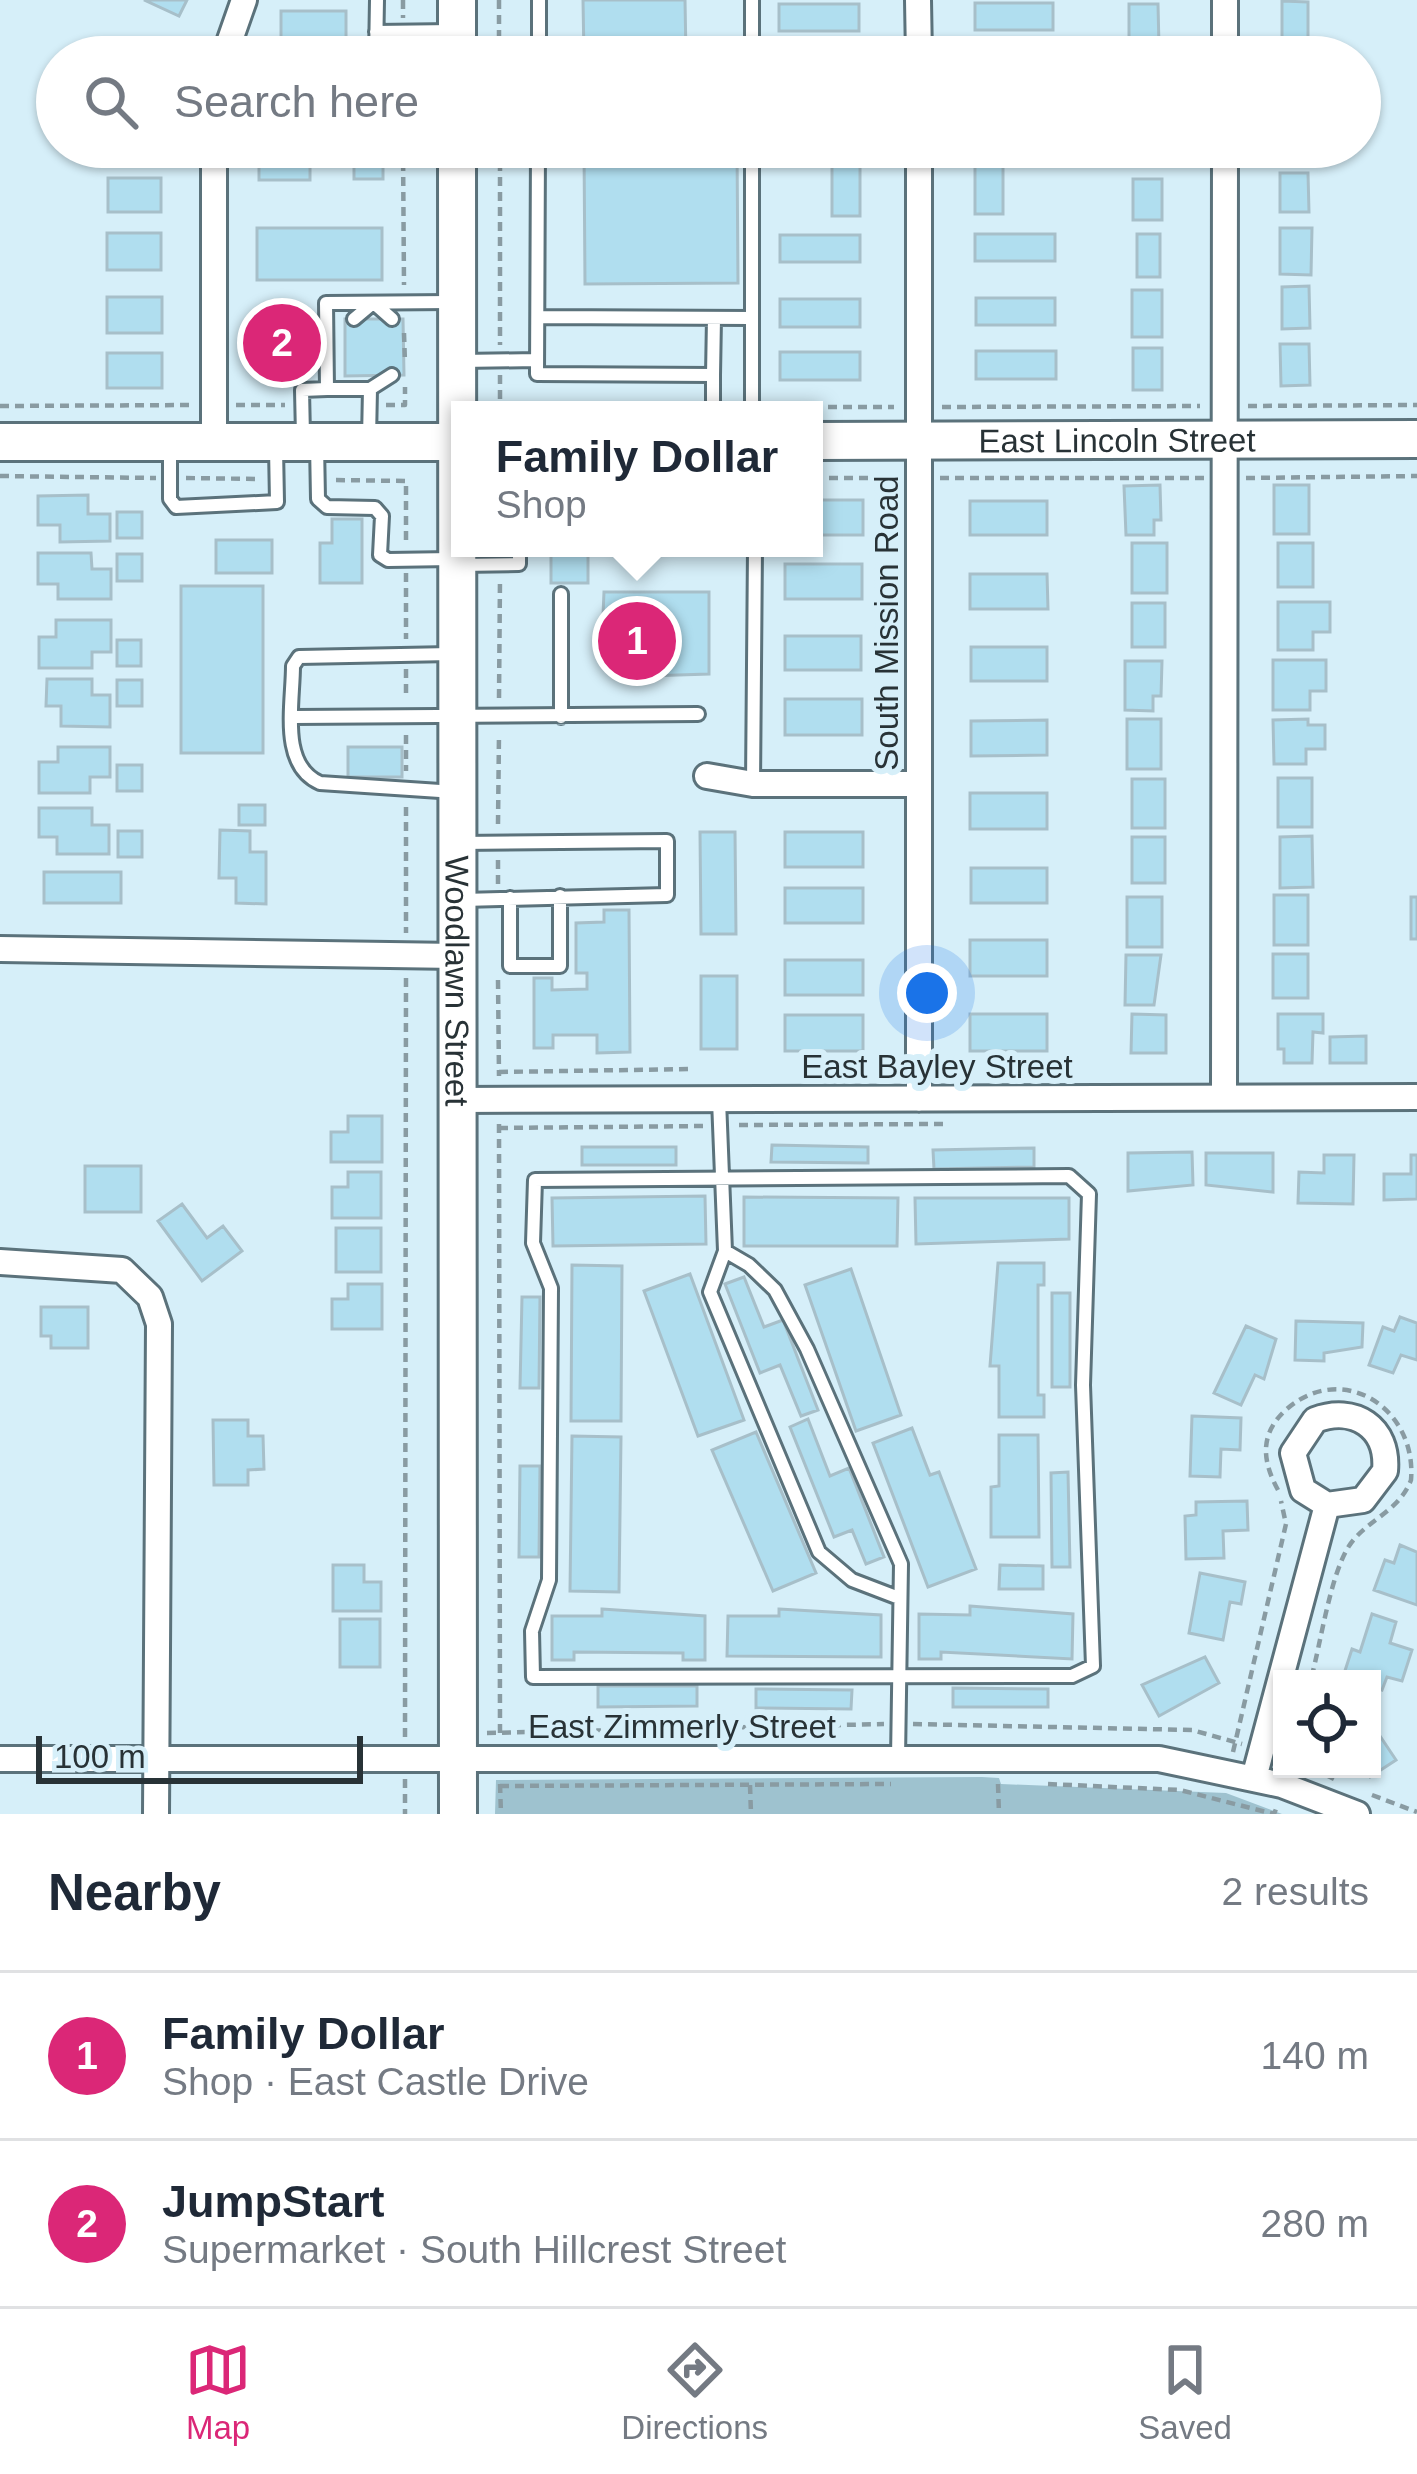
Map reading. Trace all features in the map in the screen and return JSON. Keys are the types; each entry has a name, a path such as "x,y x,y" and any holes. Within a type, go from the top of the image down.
{"street":[{"path":"231,36 244,0"},
{"path":"918,0 919,36"},
{"path":"1225,36 1226,0"},
{"path":"214,168 214,444"},
{"name":"Woodlawn Street","path":"457,168 458,401"},
{"name":"South Mission Road","path":"919,168 919,1100"},
{"path":"1224,1097 1225,168"},
{"name":"East Lincoln Street","path":"823,441 921,442 1225,423 1417,439"},
{"path":"0,442 170,461 214,444 293,452 369,442 451,442"},
{"name":"Woodlawn Street","path":"458,557 458,1814"},
{"path":"707,776 753,784 918,784"},
{"path":"0,949 457,956"},
{"name":"East Bayley Street","path":"457,1100 719,1113 919,1100 1417,1097"},
{"path":"0,1262 122,1270 150,1297 159,1324 156,1814"},
{"path":"1254,1778 1327,1505"},
{"name":"East Zimmerly Street","path":"0,1760 158,1760 458,1746 500,1759 1159,1759 1254,1778 1357,1814"}],"lane":[{"path":"376,36 377,0"},
{"path":"539,0 539,36"},
{"path":"752,0 752,36"},
{"path":"376,32 457,29"},
{"path":"538,168 537,374 713,375"},
{"path":"752,168 752,401"},
{"path":"326,388 326,303 458,302"},
{"path":"354,319 374,303"},
{"path":"374,303 374,319"},
{"path":"374,303 392,319"},
{"path":"538,317 752,318"},
{"path":"713,401 714,318"},
{"path":"458,361 537,360"},
{"path":"354,375 372,382"},
{"path":"170,461 176,507 268,506 277,502 293,452 302,390 372,382 392,375"},
{"path":"369,442 372,382"},
{"path":"293,452 318,480 318,499 327,507 376,508 382,517 380,555 500,564 519,564 519,557"},
{"path":"753,784 755,557"},
{"path":"561,594 561,717"},
{"path":"458,653 299,657 293,666 293,759 306,777 362,790 458,792"},
{"path":"293,717 698,714"},
{"path":"457,901 667,895 667,841 458,843"},
{"path":"504,899 510,966 560,967 560,896"},
{"path":"719,1113 725,1251 710,1292 819,1552 852,1580 899,1598"},
{"path":"1069,1176 1089,1194 1091,1250 1082,1272 1093,1666 1072,1676 898,1674 533,1677 532,1631 549,1580 551,1333 551,1288 533,1243 535,1180 1069,1176"},
{"path":"725,1251 749,1265 775,1290 807,1349 901,1564 898,1758"}],"path":[{"path":"499,0 499,36"},
{"path":"404,168 405,364"},
{"path":"500,168 500,401"},
{"path":"405,384 405,405"},
{"path":"823,475 921,442 1225,423 1417,405"},
{"path":"823,423 921,442 1225,478 1417,476"},
{"path":"0,476 293,452"},
{"path":"318,480 406,481 405,1814"},
{"path":"500,564 498,843 504,899"},
{"path":"498,962 501,1814"},
{"path":"499,1072 691,1069"},
{"path":"499,1128 719,1113 952,1124"},
{"path":"405,1747 458,1746 500,1732 898,1724 1192,1730 1262,1749"},
{"path":"500,1786 907,1784"},
{"path":"989,1784 1001,1784 999,1814"},
{"path":"1044,1784 1180,1790 1274,1814"},
{"path":"750,1785 751,1814"}],"shaded area":[{"path":"999,1778 1001,1784 1226,1793 1282,1814 495,1814 496,1780"}],"building":[{"path":"144,0 187,0 179,16"},
{"path":"583,0 685,0 686,36 584,36"},
{"path":"1282,1 1308,2 1308,36 1282,36"},
{"path":"975,3 1053,3 1053,30 975,30"},
{"path":"779,4 859,4 859,31 779,31"},
{"path":"1129,4 1158,4 1159,36 1129,36"},
{"path":"281,11 346,11 346,36 281,36"},
{"path":"259,168 310,168 310,180 259,180"},
{"path":"354,168 383,168 383,179 354,179"},
{"path":"584,168 737,168 738,283 585,284"},
{"path":"832,168 860,168 860,216 832,216"},
{"path":"975,168 1003,168 1003,214 975,214"},
{"path":"1280,173 1308,173 1309,212 1280,212"},
{"path":"108,178 161,178 161,212 108,212"},
{"path":"1133,179 1162,179 1162,220 1133,220"},
{"path":"257,228 382,228 382,280 257,280"},
{"path":"1280,228 1312,228 1311,275 1280,274"},
{"path":"107,233 161,233 161,270 107,270"},
{"path":"975,234 1055,234 1055,261 975,261"},
{"path":"1137,234 1160,234 1160,277 1137,277"},
{"path":"780,235 860,235 860,262 780,262"},
{"path":"1309,286 1310,328 1282,329 1282,287"},
{"path":"1132,290 1162,290 1162,337 1132,337"},
{"path":"107,297 162,297 162,333 107,333"},
{"path":"976,298 1055,298 1055,325 976,325"},
{"path":"780,299 860,299 860,327 780,327"},
{"path":"265,319 296,319 296,370 265,370"},
{"path":"345,319 403,319 404,375 345,376"},
{"path":"1280,344 1309,344 1310,385 1281,386"},
{"path":"1133,348 1162,348 1162,390 1133,390"},
{"path":"976,351 1056,351 1056,379 976,379"},
{"path":"780,352 860,352 860,380 780,380"},
{"path":"107,353 162,353 162,388 107,388"},
{"path":"1160,485 1161,520 1154,520 1154,535 1126,535 1124,486"},
{"path":"1274,485 1309,485 1309,534 1274,534"},
{"path":"88,495 88,514 110,514 110,541 60,542 60,525 38,525 38,496"},
{"path":"823,500 863,500 863,535 823,535"},
{"path":"970,501 1047,501 1047,535 970,535"},
{"path":"117,512 142,512 142,538 117,538"},
{"path":"332,519 362,519 362,583 320,583 320,543 332,543"},
{"path":"216,540 272,540 272,573 216,573"},
{"path":"1132,543 1167,543 1167,593 1132,593"},
{"path":"1278,543 1313,543 1313,587 1278,587"},
{"path":"38,553 91,553 92,569 111,569 111,599 58,599 58,584 38,584"},
{"path":"117,554 142,554 142,581 117,581"},
{"path":"551,557 588,557 588,583 551,583"},
{"path":"785,564 862,564 862,599 785,599"},
{"path":"970,574 1047,574 1048,609 970,609"},
{"path":"181,586 263,586 263,753 181,753"},
{"path":"604,592 709,592 709,674 615,677 601,662"},
{"path":"1278,602 1330,602 1330,632 1313,632 1313,650 1278,650"},
{"path":"1132,603 1165,603 1165,647 1132,647"},
{"path":"56,620 111,620 111,652 92,652 92,668 39,668 39,637 56,637"},
{"path":"785,636 861,636 861,670 785,670"},
{"path":"117,640 141,640 141,666 117,666"},
{"path":"971,647 1047,647 1047,681 971,681"},
{"path":"1273,660 1326,660 1326,691 1310,691 1310,710 1273,710"},
{"path":"1125,661 1162,661 1161,696 1153,696 1153,711 1125,710"},
{"path":"47,679 92,679 92,695 110,695 110,727 61,726 61,706 46,706"},
{"path":"117,680 142,680 142,706 117,706"},
{"path":"785,699 862,699 862,735 785,735"},
{"path":"1127,719 1161,719 1161,769 1127,769"},
{"path":"1308,719 1308,725 1325,725 1325,749 1306,749 1306,764 1274,764 1273,720"},
{"path":"1047,720 1047,755 971,756 971,721"},
{"path":"58,747 110,747 110,777 90,777 90,793 39,793 39,762 58,762"},
{"path":"348,747 402,747 402,777 348,777"},
{"path":"117,765 142,765 142,791 117,791"},
{"path":"1278,778 1312,778 1312,827 1278,827"},
{"path":"1132,779 1165,779 1165,828 1132,828"},
{"path":"970,793 1047,793 1047,829 970,829"},
{"path":"239,805 265,805 265,825 239,825"},
{"path":"39,808 92,808 92,825 109,825 109,854 57,854 57,837 39,837"},
{"path":"220,830 250,831 250,852 266,852 266,904 236,903 236,878 219,878"},
{"path":"118,831 142,831 142,857 118,857"},
{"path":"700,832 735,832 736,934 701,934"},
{"path":"785,832 863,832 863,867 785,867"},
{"path":"1312,836 1313,887 1280,888 1280,837"},
{"path":"1132,837 1165,837 1165,883 1132,883"},
{"path":"971,868 1047,868 1047,903 971,903"},
{"path":"44,872 121,872 121,903 44,903"},
{"path":"785,888 863,888 863,923 785,923"},
{"path":"1274,895 1308,895 1308,945 1274,945"},
{"path":"1127,897 1162,897 1162,947 1127,947"},
{"path":"1411,897 1417,897 1417,939 1411,939"},
{"path":"604,910 629,910 630,1052 597,1053 597,1035 553,1035 553,1048 534,1048 534,978 552,978 552,990 587,989 587,973 576,973 576,923 604,922"},
{"path":"970,940 1047,940 1047,976 970,976"},
{"path":"1273,954 1308,954 1308,998 1273,998"},
{"path":"1126,955 1161,955 1154,1005 1125,1005"},
{"path":"785,960 863,960 863,995 785,995"},
{"path":"701,976 737,976 737,1049 701,1049"},
{"path":"970,1014 1047,1014 1047,1051 970,1051"},
{"path":"1132,1014 1166,1015 1166,1053 1131,1053"},
{"path":"1278,1014 1323,1014 1323,1033 1313,1032 1312,1063 1284,1063 1284,1049 1278,1049"},
{"path":"785,1015 863,1015 863,1051 785,1051"},
{"path":"1366,1036 1366,1063 1330,1063 1330,1037"},
{"path":"348,1116 382,1116 382,1162 331,1162 331,1132 348,1132"},
{"path":"772,1145 868,1147 868,1163 771,1162"},
{"path":"582,1147 676,1147 676,1165 582,1165"},
{"path":"1034,1148 1034,1167 934,1169 933,1150"},
{"path":"1192,1152 1193,1185 1128,1191 1128,1153"},
{"path":"1206,1153 1273,1153 1273,1192 1206,1185"},
{"path":"1324,1155 1354,1155 1353,1204 1298,1203 1299,1172 1324,1173"},
{"path":"1411,1155 1417,1155 1417,1199 1384,1200 1384,1174 1411,1174"},
{"path":"85,1166 141,1166 141,1212 85,1212"},
{"path":"348,1172 381,1172 381,1218 332,1218 332,1187 348,1187"},
{"path":"705,1196 706,1244 553,1246 552,1198"},
{"path":"744,1197 898,1198 897,1246 744,1246"},
{"path":"915,1198 1069,1198 1069,1239 916,1244"},
{"path":"182,1204 207,1238 223,1226 242,1251 202,1281 158,1221"},
{"path":"336,1228 381,1228 381,1272 336,1272"},
{"path":"998,1263 1044,1263 1044,1285 1038,1285 1038,1395 1044,1395 1044,1417 999,1417 999,1366 990,1366"},
{"path":"572,1265 622,1266 621,1421 571,1421"},
{"path":"851,1269 901,1415 856,1431 805,1285"},
{"path":"690,1274 744,1420 698,1436 644,1291"},
{"path":"744,1277 764,1327 783,1320 818,1410 801,1416 780,1365 760,1373 725,1284"},
{"path":"348,1284 382,1284 382,1329 332,1329 332,1299 348,1299"},
{"path":"1052,1293 1070,1293 1070,1387 1052,1387"},
{"path":"522,1297 540,1297 539,1388 520,1388"},
{"path":"41,1307 88,1307 88,1348 51,1348 51,1336 41,1336"},
{"path":"1400,1317 1417,1323 1417,1360 1401,1355 1393,1373 1369,1365 1383,1327 1394,1331"},
{"path":"1296,1321 1363,1323 1362,1347 1324,1353 1324,1361 1295,1360"},
{"path":"1246,1326 1276,1339 1264,1379 1255,1375 1241,1405 1214,1393"},
{"path":"1192,1416 1241,1418 1240,1450 1221,1449 1220,1477 1190,1476"},
{"path":"808,1419 830,1476 849,1468 884,1557 866,1564 852,1530 834,1537 790,1427"},
{"path":"213,1420 248,1420 248,1436 263,1436 264,1469 248,1470 248,1485 214,1485"},
{"path":"912,1428 930,1475 939,1472 976,1569 928,1587 873,1443"},
{"path":"756,1432 816,1573 773,1591 712,1450"},
{"path":"999,1435 1038,1435 1039,1537 991,1537 991,1487 999,1486"},
{"path":"572,1436 621,1437 619,1592 570,1591"},
{"path":"520,1466 540,1466 539,1557 519,1557"},
{"path":"1068,1472 1070,1567 1052,1567 1051,1473"},
{"path":"1247,1501 1248,1530 1223,1531 1224,1558 1186,1559 1185,1516 1196,1515 1196,1502"},
{"path":"1400,1545 1417,1552 1417,1605 1374,1590 1385,1560 1394,1563"},
{"path":"333,1565 364,1565 364,1582 381,1582 381,1611 333,1611"},
{"path":"1000,1565 1043,1566 1043,1589 999,1589"},
{"path":"1200,1573 1245,1582 1241,1604 1230,1602 1223,1640 1189,1633"},
{"path":"970,1606 1073,1614 1072,1659 941,1652 941,1659 919,1659 919,1614 970,1615"},
{"path":"602,1609 705,1616 705,1660 683,1660 683,1653 574,1652 574,1660 552,1660 552,1616 602,1616"},
{"path":"779,1609 881,1615 881,1657 727,1656 728,1616 779,1616"},
{"path":"1372,1614 1396,1622 1390,1643 1412,1650 1402,1681 1387,1677 1382,1690 1381,1670 1345,1670 1352,1649 1360,1652"},
{"path":"340,1619 380,1619 380,1667 340,1667"},
{"path":"1205,1657 1219,1683 1159,1716 1142,1685"},
{"path":"598,1686 697,1686 697,1706 598,1707"},
{"path":"953,1688 1048,1689 1048,1707 953,1707"},
{"path":"756,1689 852,1690 851,1709 756,1708"},
{"path":"1381,1738 1396,1760 1381,1770"}],"place":[{"name":"JumpStart","path":"282,343"},
{"name":"Family Dollar","path":"637,641"}]}
